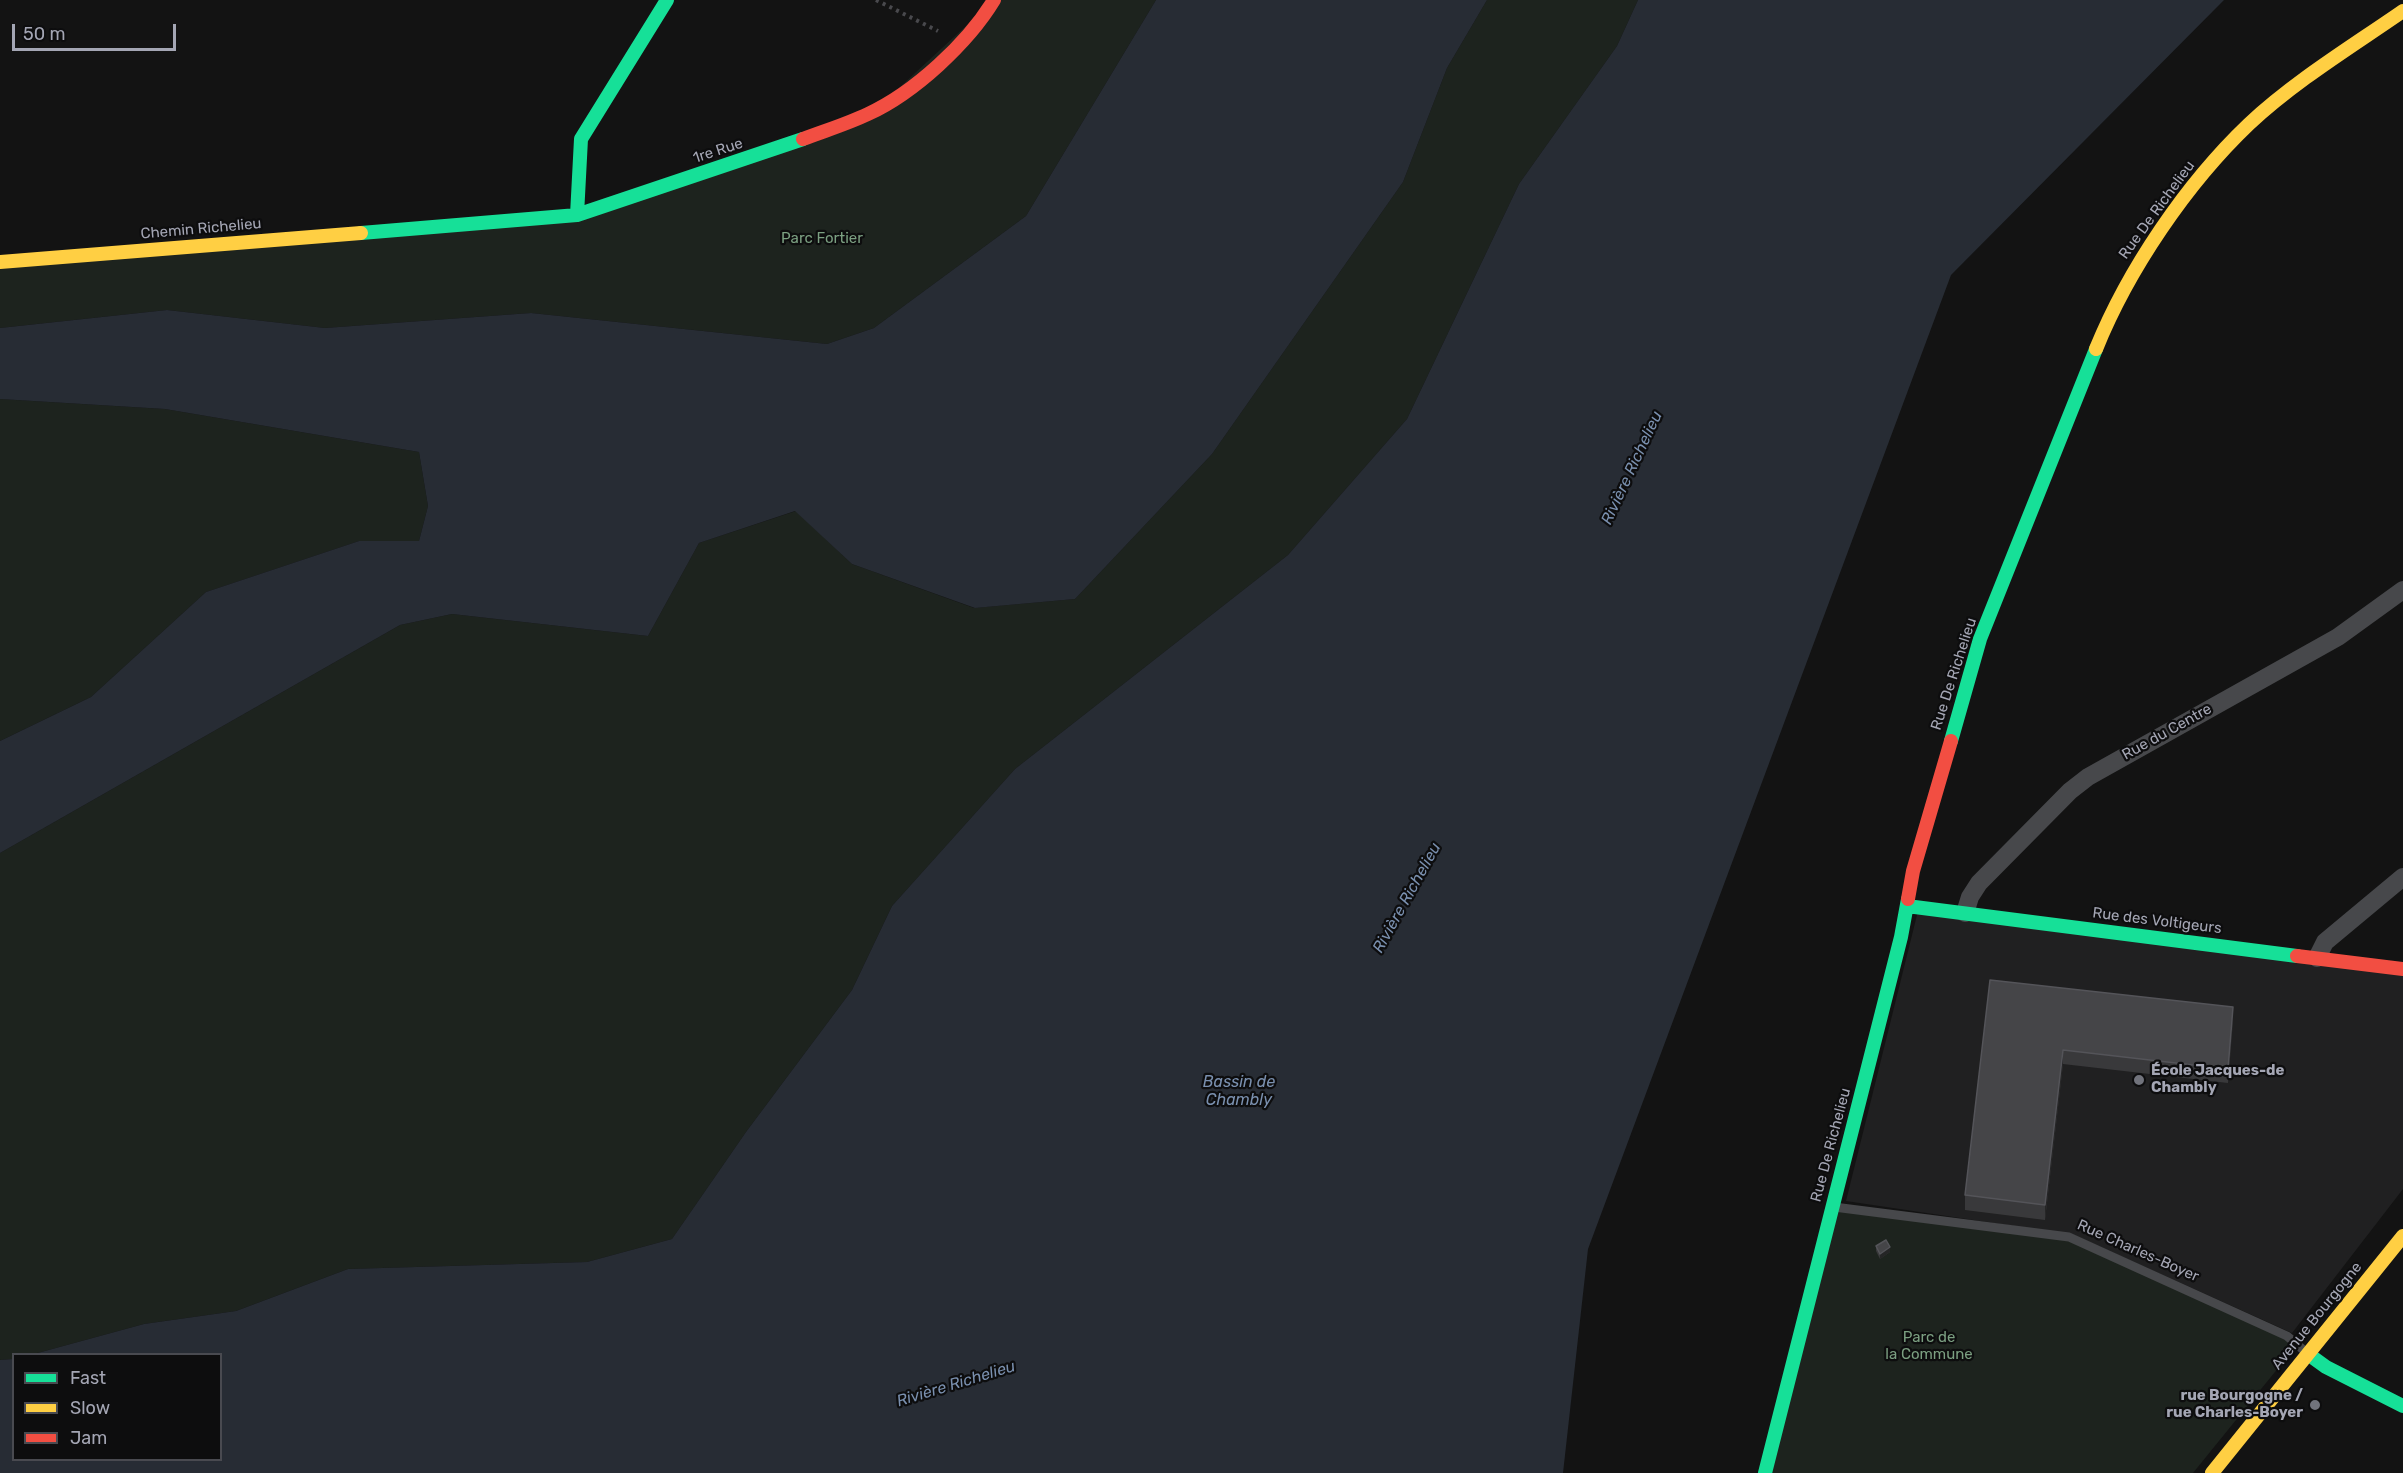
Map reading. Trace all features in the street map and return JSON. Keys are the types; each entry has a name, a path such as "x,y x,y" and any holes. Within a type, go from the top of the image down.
{"street":[{"path":"577,215 581,139 666,0"},
{"name":"1re Rue","path":"404,230 577,215 764,154 869,114 913,88 980,22 994,0"},
{"name":"Rue De Richelieu","path":"1765,1473 1907,906 1916,860 1980,639 2088,368 2123,289 2171,215 2230,143 2294,87 2403,11"},
{"name":"Chemin Richelieu","path":"0,261 404,230"},
{"name":"Rue du Centre","path":"1965,913 1970,897 1979,883 2082,782 2123,756 2338,637 2403,590"},
{"path":"2317,958 2325,942 2403,877"},
{"name":"Rue des Voltigeurs","path":"1907,906 2403,969"},
{"name":"Avenue Bourgogne","path":"2212,1473 2403,1236"},
{"name":"Rue Charles-Boyer","path":"2308,1354 2326,1368 2403,1406"}],"lane":[{"name":"Rue Charles-Boyer","path":"1832,1207 2069,1237 2287,1336 2308,1354"}],"path":[{"path":"876,0 960,43"}],"shaded area":[{"name":"École Jacques-de Chambly","path":"1919,907 2403,970 2403,1189 2292,1333 2074,1235 1846,1201"}],"green space":[{"name":"Parc Fortier","path":"994,0 1156,0 1026,216 874,328 827,344 531,313 325,328 167,310 0,328 0,266 544,220 874,111"},
{"path":"1487,0 1638,0 1617,46 1519,184 1407,419 1288,555 1015,769 892,906 852,990 746,1132 672,1239 587,1262 348,1269 236,1311 144,1324 38,1353 12,1353 12,1359 0,1360 0,853 400,625 452,614 648,636 699,543 796,511 852,564 974,608 1075,599 1212,454 1403,182 1447,68"},
{"path":"0,399 165,409 419,452 428,506 419,541 359,541 206,592 91,697 0,741"},
{"name":"Parc de la Commune","path":"1832,1207 2069,1237 2287,1336 2296,1346 2193,1473 1765,1473"}],"water":[{"path":"1156,0 1487,0 1447,68 1403,182 1212,454 1075,599 975,608 852,564 795,511 699,543 648,636 452,614 400,625 0,853 0,741 91,697 206,592 359,541 419,541 428,506 419,452 165,409 0,399 0,328 167,310 325,328 531,313 827,344 874,328 1026,216"},
{"name":"Bassin de Chambly","path":"1638,0 2224,0 1951,275 1588,1249 1563,1473 0,1473 0,1360 12,1359 12,1461 222,1461 222,1353 38,1353 144,1324 236,1311 348,1269 587,1262 672,1239 746,1132 852,990 892,906 1015,769 1288,555 1407,419 1519,184 1617,46"}],"building":[{"path":"1990,980 2233,1007 2228,1069 2063,1050 2045,1205 1965,1195"},
{"path":"1886,1240 1890,1247 1880,1254 1876,1246"}],"traffic: fast":[{"path":"577,215 581,139 667,0"},
{"path":"361,233 577,215 803,139"},
{"path":"1951,741 1980,639 2096,349"},
{"path":"1765,1473 1901,937 1908,899"},
{"path":"1907,906 2297,956"},
{"path":"2308,1354 2326,1367 2403,1406"}],"traffic: slow":[{"path":"2096,349 2109,319 2142,259 2161,229 2203,173 2249,124 2285,93 2403,11"},
{"path":"0,262 361,233"},
{"path":"2212,1473 2403,1236"}],"traffic: jam":[{"path":"803,139 860,118 886,105 921,80 970,33 994,0"},
{"path":"1908,899 1913,871 1951,741"},
{"path":"2297,956 2403,969"}],"place":[{"name":"École Jacques-de Chambly","path":"2139,1080"},
{"name":"rue Bourgogne / rue Charles-Boyer","path":"2315,1405"}],"water label":[{"name":"Rivière Richelieu","path":"1632,468"},
{"name":"Rivière Richelieu","path":"1407,898"},
{"name":"Rivière Richelieu","path":"956,1384"}]}
